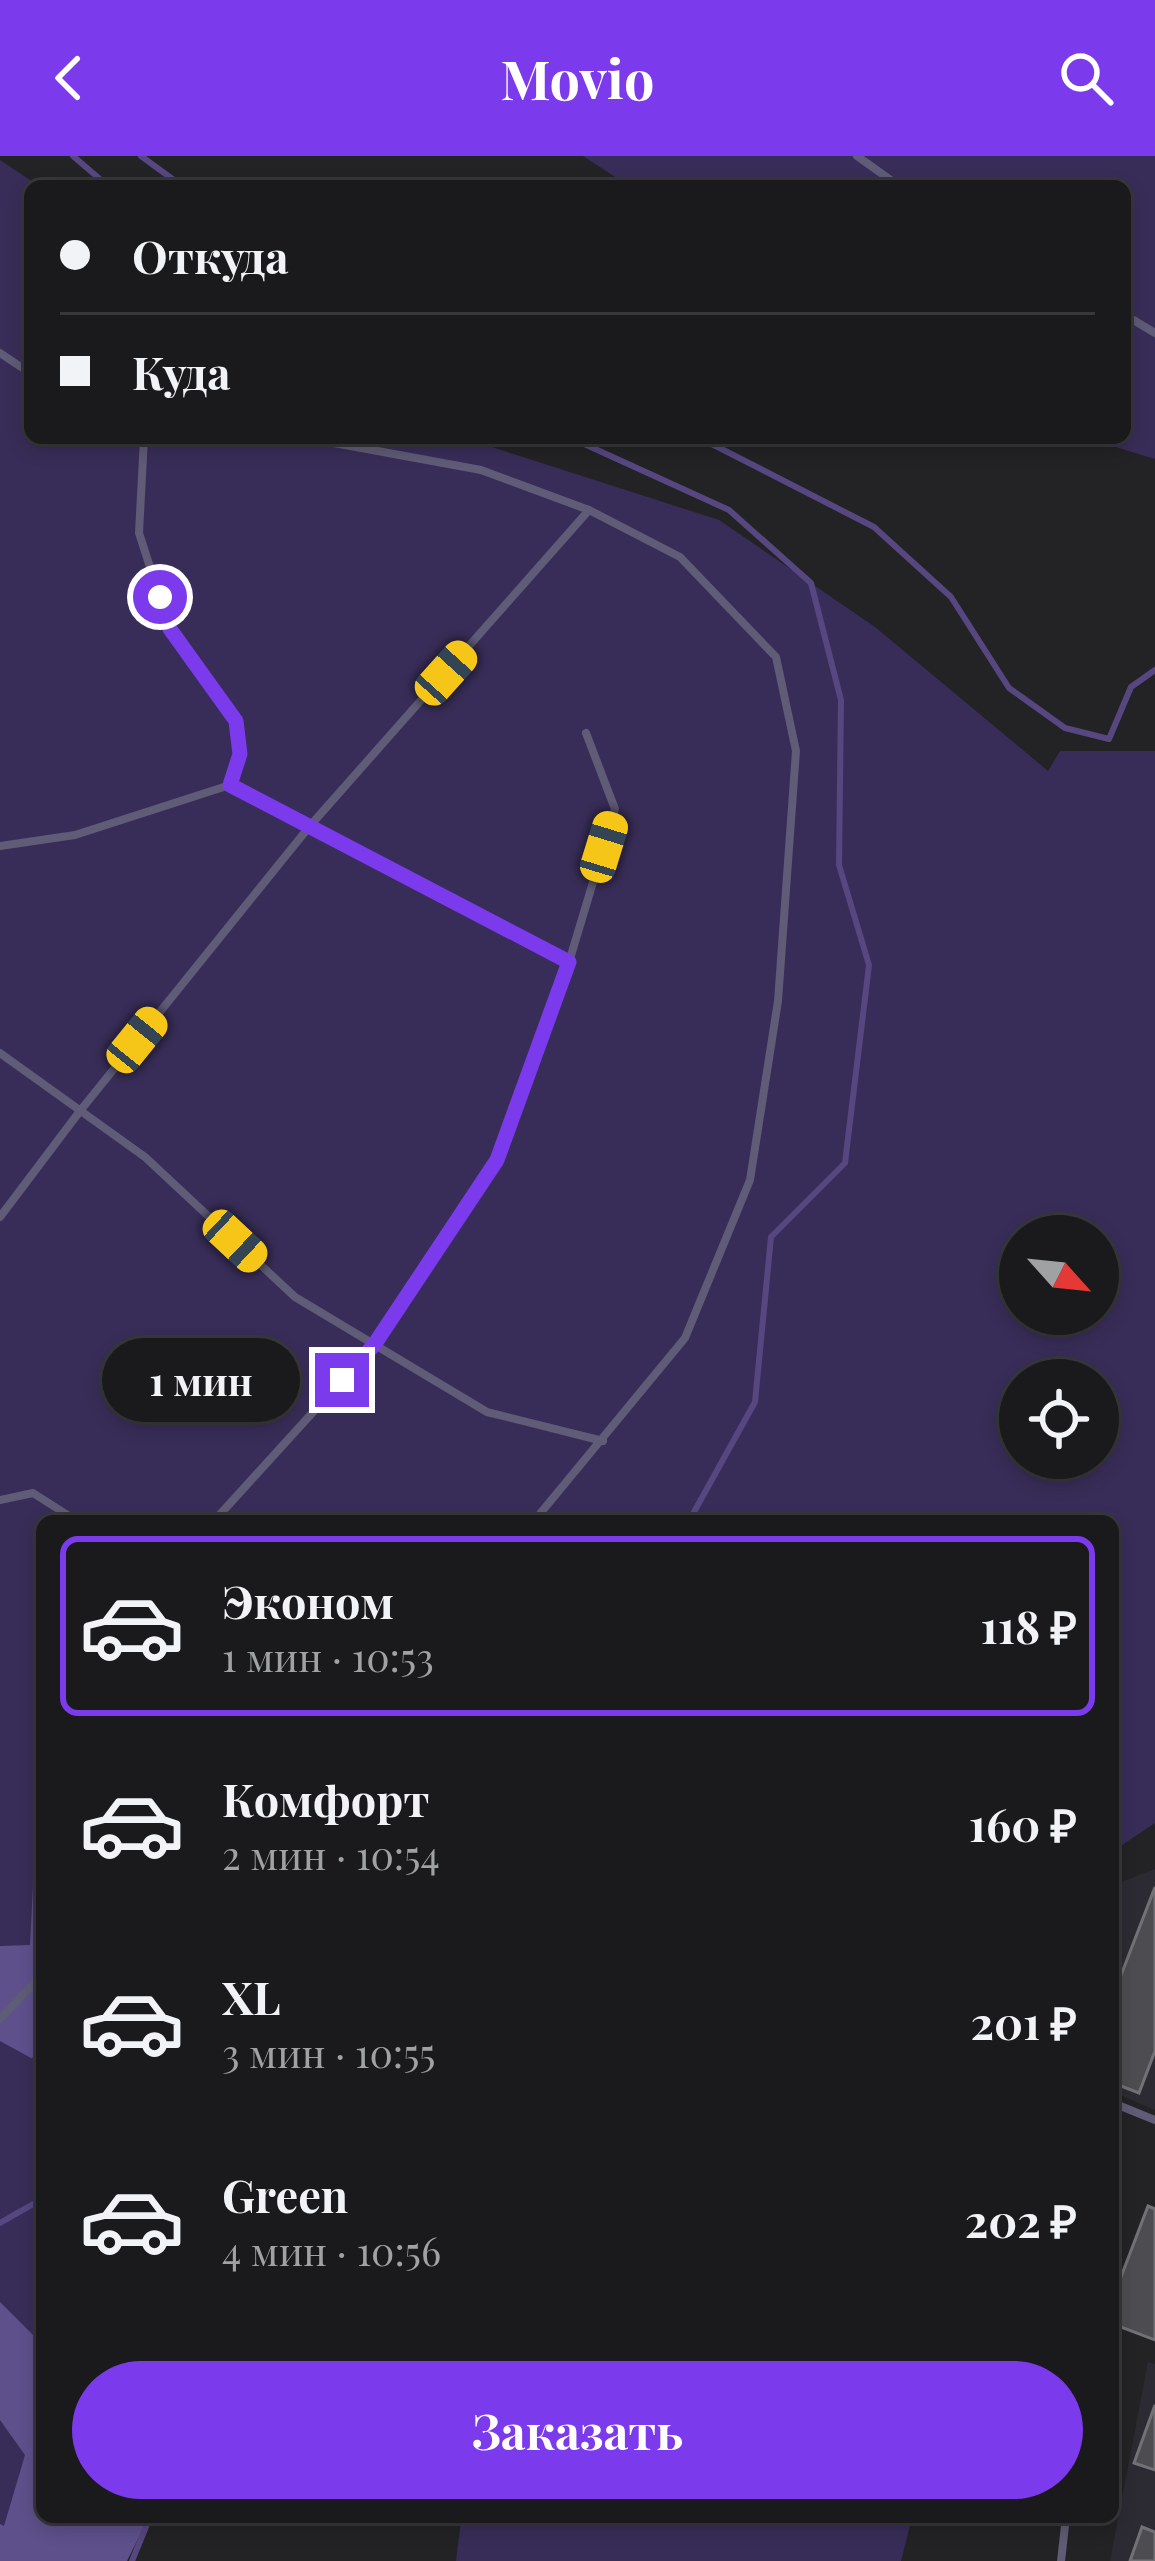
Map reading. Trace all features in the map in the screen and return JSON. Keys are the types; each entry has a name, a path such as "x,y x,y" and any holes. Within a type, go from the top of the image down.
{"lane":[{"path":"857,156 890,180"},
{"path":"144,444 139,533 170,629 236,721 240,754 230,785"},
{"path":"340,444 481,470 589,510 680,557 776,657 796,751 778,1001 750,1180 685,1338 539,1515"},
{"path":"0,1217 309,826 589,510"},
{"path":"219,1515 374,1345 497,1160 569,962 615,809 586,733"},
{"path":"0,846 75,835 230,785 569,962"},
{"path":"0,1054 145,1157 295,1297 487,1412 603,1441"},
{"path":"0,1500 32,1493 67,1515"},
{"path":"0,2019 36,1982"},
{"path":"1119,2105 1155,2120"},
{"path":"1061,2561 1065,2523"}],"shaded area":[{"path":"583,156 1155,156 1155,459 1106,444 1131,444 1131,180 620,180"},
{"path":"0,160 30,180 24,180 24,444 483,444 719,520 875,627 1048,771 1060,751 1155,751 1155,1823 1119,1847 1119,1515 36,1515 36,2523 49,2523 95,2561 0,2561"},
{"path":"36,1827 36,2057 31,2058 0,2041 0,1946 30,1945"},
{"path":"1155,1869 1155,2110 1119,2095 1119,1883"},
{"path":"0,2302 36,2338 36,2523 146,2523 127,2561 0,2561 0,2524 4,2526 25,2455 0,2420"},
{"path":"1148,2362 1155,2364 1155,2561 1110,2561"},
{"path":"461,2523 910,2523 901,2561 456,2561"}],"building":[{"path":"1155,1887 1155,2051 1139,2093 1119,2085 1119,1980"},
{"path":"1148,2206 1155,2209 1155,2340 1119,2326 1119,2282"},
{"path":"1155,2405 1155,2470 1134,2463"},
{"path":"1142,2527 1155,2532 1155,2561 1130,2561"}],"waterway":[{"path":"73,156 101,180"},
{"path":"141,156 174,180"},
{"path":"584,444 729,510 811,583 841,700 839,865 869,965 845,1163 771,1237 755,1402 692,1515"},
{"path":"712,444 874,527 951,597 1009,688 1065,728 1109,739 1131,687 1155,670"},
{"path":"0,2223 36,2202"},
{"path":"132,2561 148,2523"}],"route":[{"path":"160,597 170,629 236,721 240,754 230,785 569,962 497,1160 374,1345 342,1380"}]}
